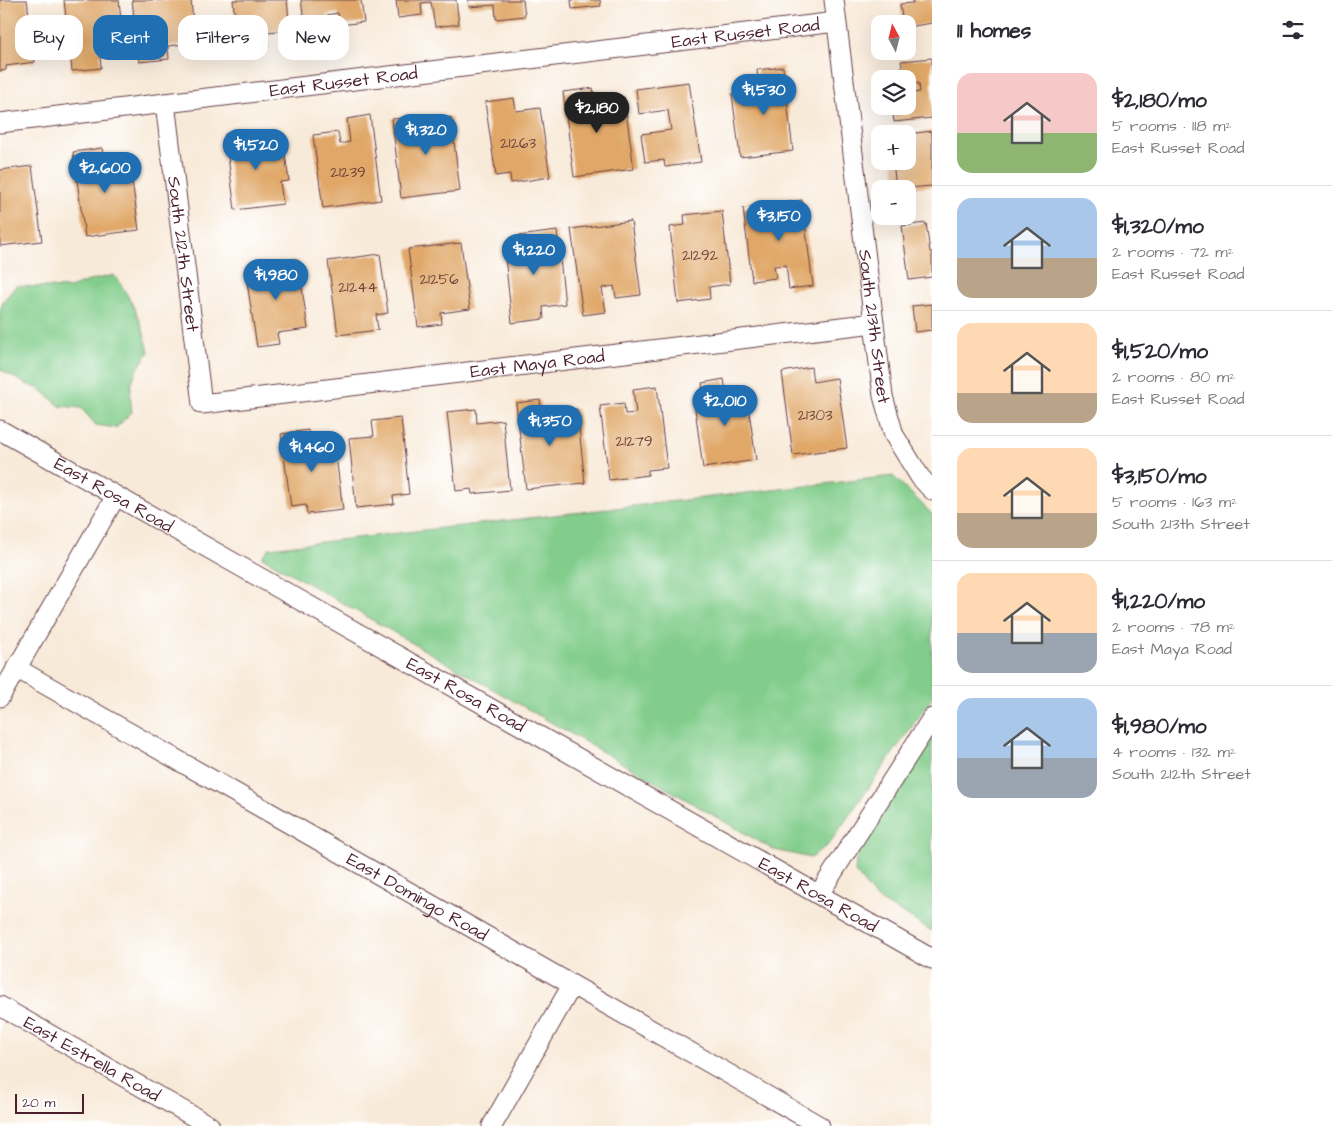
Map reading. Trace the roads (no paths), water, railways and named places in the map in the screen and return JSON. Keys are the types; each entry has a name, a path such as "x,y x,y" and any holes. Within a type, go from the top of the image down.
{"street":[{"name":"South 213th Street","path":"834,0 883,396 894,435 920,477 932,490"},
{"name":"East Russet Road","path":"0,123 836,22"},
{"name":"South 212th Street","path":"166,103 202,404"},
{"name":"East Maya Road","path":"202,404 874,323"},
{"name":"East Rosa Road","path":"0,430 932,959"},
{"path":"0,696 116,496"},
{"name":"East Domingo Road","path":"16,668 820,1126"},
{"path":"819,894 932,718"},
{"path":"492,1126 572,984"},
{"name":"East Estrella Road","path":"0,1006 210,1126"}]}
